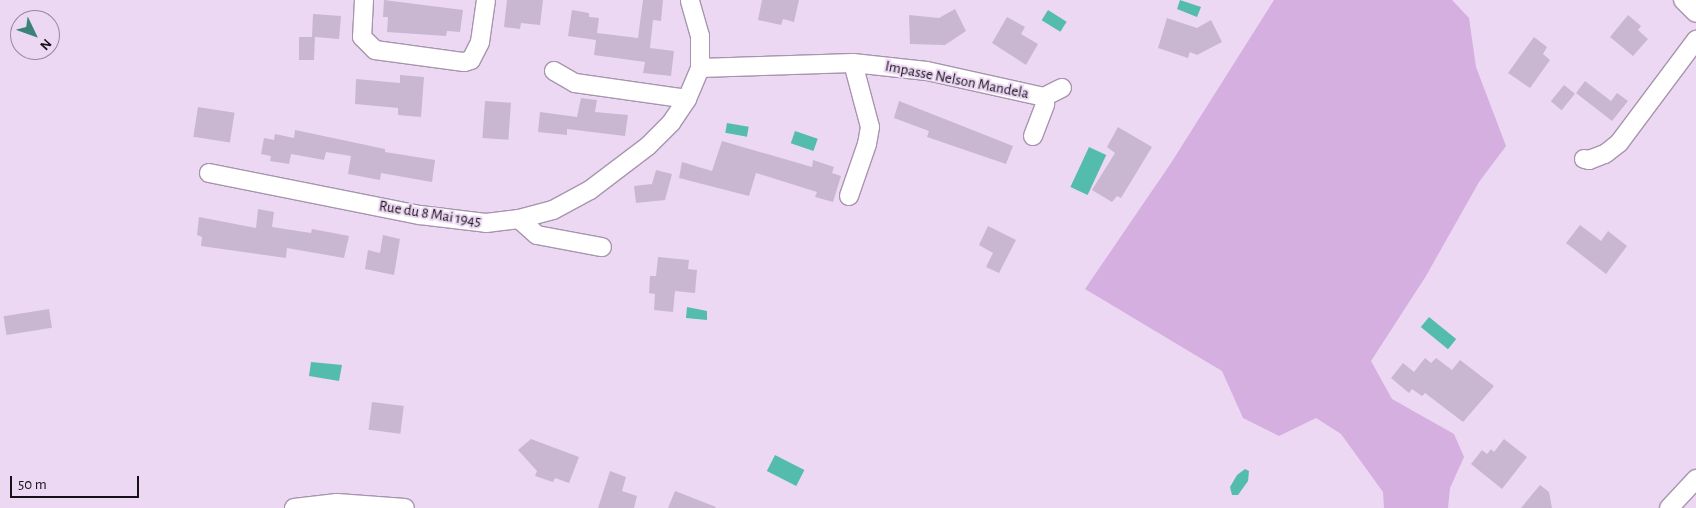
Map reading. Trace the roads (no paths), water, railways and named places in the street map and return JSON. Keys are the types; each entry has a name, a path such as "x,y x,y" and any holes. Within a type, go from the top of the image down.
{"street":[{"path":"364,0 362,37 375,50 464,62 471,60 480,42 486,0"},
{"name":"Rue du 8 Mai 1945","path":"210,173 420,215 486,223 519,219 553,210 590,190 648,146 671,122 687,98 700,68 700,36 690,0"},
{"path":"1683,0 1696,13"},
{"path":"1584,159 1589,160 1605,154 1619,143 1696,40"},
{"path":"850,196 868,144 870,127 854,63"},
{"name":"Impasse Nelson Mandela","path":"700,68 854,63 927,71 1044,97 1062,88"},
{"path":"554,71 574,83 687,98"},
{"path":"1032,136 1045,104 1044,97"},
{"path":"519,219 537,235 602,247"},
{"path":"1669,508 1696,479"},
{"path":"294,508 337,503 405,508"}]}
